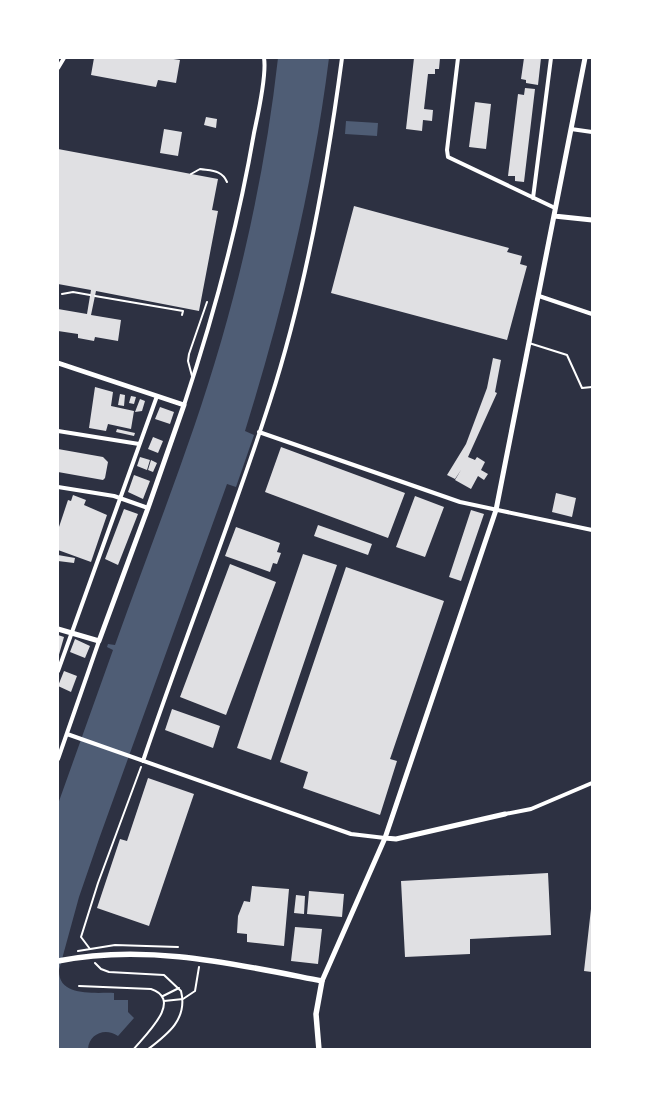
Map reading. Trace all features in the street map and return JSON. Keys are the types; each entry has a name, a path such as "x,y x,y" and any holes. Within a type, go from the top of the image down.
{"main road":[{"path":"58,961 116,954 176,956 322,981 316,1014 319,1050"}],"street":[{"path":"58,68 64,58"},
{"path":"58,759 184,405 214,312 238,220 257,117 264,58"},
{"path":"142,761 279,371 314,227 332,132 342,58"},
{"path":"458,58 447,150 448,158 555,208"},
{"path":"533,198 551,58"},
{"path":"322,981 385,838 496,510 585,58"},
{"path":"571,129 592,132"},
{"path":"554,216 592,220"},
{"path":"539,296 592,314"},
{"path":"58,363 184,405"},
{"path":"58,671 156,396"},
{"path":"58,431 139,444"},
{"path":"259,432 460,502 592,530"},
{"path":"58,487 120,498 148,508"},
{"path":"58,629 99,641"},
{"path":"67,734 351,834 385,838 396,839 531,809 592,783"}],"lane":[{"path":"191,174 200,168 220,172 227,182"},
{"path":"62,294 72,292 90,295"},
{"path":"95,296 183,311 182,315"},
{"path":"193,379 188,361 189,354 207,302"},
{"path":"529,343 567,355 582,388 592,387"}],"path":[{"path":"142,761 98,883 82,937 90,948 96,966 101,969 109,972 164,975 179,988 183,999 179,1021 168,1034 148,1050"},
{"path":"164,1002 183,999 195,991 200,959"},
{"path":"92,963 99,963"},
{"path":"79,986 160,991 164,1002 162,1014 133,1050"},
{"path":"163,996 179,988"}],"water":[{"path":"278,58 329,58 314,153 295,246 272,339 245,431 254,435 236,487 227,484 99,839 79,897 59,970 60,979 71,989 88,993 114,993 114,1000 128,1000 128,1012 134,1018 118,1036 113,1033 103,1032 95,1036 91,1039 88,1049 58,1049 58,804 113,650 107,647 108,644 115,645 209,382 246,245 265,152"},
{"path":"346,121 378,123 377,136 345,134"}],"building":[{"path":"94,58 167,58 180,60 176,83 158,80 156,87 91,75"},
{"path":"414,58 440,58 439,69 435,69 435,74 428,74 424,109 433,110 432,121 423,120 422,131 406,129"},
{"path":"524,58 541,58 538,85 526,83 526,80 521,79"},
{"path":"525,88 535,89 524,182 515,181 515,176 508,176 518,94 524,95"},
{"path":"475,102 491,104 486,149 469,147"},
{"path":"206,117 217,119 216,128 204,125"},
{"path":"164,129 182,132 178,156 160,153"},
{"path":"58,149 218,179 212,210 218,211 199,311 96,291 91,315 121,320 118,341 95,337 94,341 78,338 78,334 58,331 58,309 87,314 91,290 58,284"},
{"path":"354,206 509,248 507,252 522,256 520,264 527,266 507,340 331,293"},
{"path":"493,358 501,360 495,392 497,393 468,457 475,460 477,457 485,462 481,470 488,474 484,480 478,476 471,489 455,480 461,470 455,479 447,475 466,444 487,388"},
{"path":"95,387 113,392 111,406 134,411 131,429 108,424 106,431 89,428"},
{"path":"120,394 125,395 124,406 118,405"},
{"path":"131,396 136,397 134,404 129,403"},
{"path":"140,399 145,401 142,411 135,412"},
{"path":"160,407 174,412 170,424 155,419"},
{"path":"117,429 135,433 134,436 116,432"},
{"path":"153,437 163,441 158,453 148,449"},
{"path":"281,447 405,493 388,538 265,492"},
{"path":"58,449 103,457 108,462 105,478 103,480 58,472"},
{"path":"140,457 150,460 147,470 137,466"},
{"path":"151,460 157,463 153,472 148,470"},
{"path":"134,475 150,481 143,499 128,492"},
{"path":"556,493 576,498 572,517 552,512"},
{"path":"73,495 86,500 84,505 107,515 91,562 58,550 58,530 68,500 71,501"},
{"path":"415,496 444,507 425,557 396,547"},
{"path":"124,509 138,514 118,565 105,559"},
{"path":"471,510 484,514 461,581 449,577"},
{"path":"318,525 372,544 368,555 314,536"},
{"path":"236,527 280,543 277,552 281,553 277,564 273,563 270,572 225,556"},
{"path":"303,554 337,565 271,760 237,748"},
{"path":"58,555 75,558 74,563 58,561"},
{"path":"230,564 276,582 226,715 180,697"},
{"path":"346,567 444,601 390,759 397,761 380,815 303,788 308,772 280,762"},
{"path":"58,635 64,637 58,658"},
{"path":"75,639 90,646 85,658 70,652"},
{"path":"64,671 77,676 71,692 58,686"},
{"path":"172,709 220,726 213,748 165,730"},
{"path":"148,778 194,794 149,926 97,908 120,839 127,841"},
{"path":"548,873 551,935 470,939 470,954 405,957 401,881"},
{"path":"252,886 289,889 284,946 247,942 247,934 237,933 238,916 244,901 250,902"},
{"path":"309,891 344,894 342,917 307,914"},
{"path":"296,895 305,896 304,914 294,913"},
{"path":"592,909 592,972 584,971"},
{"path":"295,927 322,929 318,964 291,961"}]}
